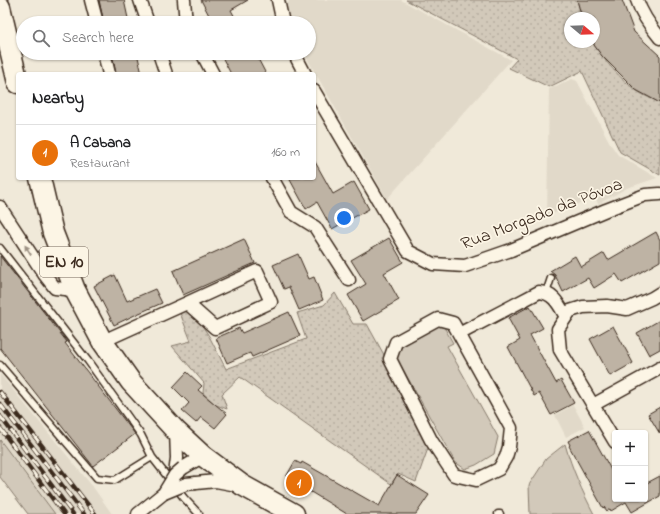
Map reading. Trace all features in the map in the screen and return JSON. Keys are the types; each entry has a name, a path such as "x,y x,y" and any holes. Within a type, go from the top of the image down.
{"main road":[{"path":"0,7 16,75"},
{"name":"EN 10","path":"40,180 53,233 75,290 102,341 131,382 176,432 203,456 242,485 294,514"}],"street":[{"path":"91,0 95,16"},
{"path":"140,0 146,16"},
{"path":"184,0 185,16"},
{"path":"278,0 281,16"},
{"path":"637,0 643,15 660,38"},
{"path":"106,60 109,72"},
{"path":"161,60 165,72"},
{"path":"206,60 213,72"},
{"path":"297,60 303,72"},
{"name":"Rua Morgado da Póvoa","path":"316,94 408,251 433,264 465,266 511,250 645,195 660,194"},
{"path":"273,180 291,212 315,227 349,280"},
{"path":"0,207 44,274 55,288 75,290"},
{"path":"102,341 256,271 271,302 215,328 188,303"},
{"path":"459,334 539,292 546,293 553,297 566,317"},
{"path":"612,437 560,350 558,329 570,311 583,307 607,306 627,309 660,293"},
{"path":"438,319 453,324 459,334 511,428 509,447 506,457 499,469 476,480 454,475 431,440 390,359 396,342 438,319"},
{"path":"593,405 660,368"},
{"path":"164,493 179,467 176,432"},
{"path":"179,467 203,456"},
{"path":"138,514 164,493 186,484 216,482 242,485"}],"lane":[{"path":"0,248 88,361 141,435 152,457 184,498 199,514"},
{"path":"546,293 551,278"},
{"path":"0,365 97,478 115,480 152,457"}],"shaded area":[{"path":"289,0 401,0 511,60 387,199 308,60 316,60 316,16 289,16 287,7"},
{"path":"406,0 577,0 580,12 564,12 564,48 596,48 624,81 640,93 660,103 660,175 620,152 582,71 549,87 509,68 517,59"},
{"path":"572,79 577,81 611,145 618,155 657,178 627,188 598,204 595,197 547,216 549,89"},
{"path":"335,293 353,324 367,324 431,440 416,482 398,474 391,484 240,377 222,394 227,409 216,405 203,393 204,383 172,346 191,341 180,313 187,303 209,336 226,369 306,339 297,313 324,305"},
{"path":"434,325 444,327 453,343 447,346 498,437 494,454 476,465 465,469 455,462 396,357 401,345"},
{"path":"0,374 93,487 112,514 55,514 0,440"},
{"path":"573,405 585,427 566,437 555,415"},
{"path":"0,440 55,514 28,514 0,477"},
{"path":"565,444 585,497 594,514 530,514 529,485 546,459"}],"building":[{"path":"99,0 124,0 127,16 102,16"},
{"path":"201,0 248,0 231,10 234,16 209,16"},
{"path":"577,0 622,0 634,32 660,56 660,103 636,90 602,56 596,48 600,48 600,12 580,12"},
{"path":"113,60 139,60 142,72 116,72"},
{"path":"224,60 259,60 265,72 230,72"},
{"path":"316,164 333,194 354,182 369,209 332,229 317,202 306,209 290,180 316,180"},
{"path":"656,232 660,240 660,261 622,283 616,274 594,288 588,278 563,292 555,275 550,271 575,256 581,267 604,253 608,260"},
{"path":"389,238 403,262 384,273 399,300 363,321 348,295 366,284 351,260"},
{"path":"244,239 255,263 183,295 173,271"},
{"path":"298,254 309,279 314,277 323,300 299,310 289,287 284,289 273,265"},
{"path":"0,256 67,342 65,343 135,434 93,466 0,348"},
{"path":"115,275 127,301 155,289 162,303 114,325 94,286"},
{"path":"530,306 543,328 530,335 556,383 561,380 574,403 551,415 539,393 534,396 508,347 520,340 508,318"},
{"path":"289,312 300,336 252,357 250,353 227,363 216,338 239,328 242,333"},
{"path":"660,320 660,349 649,355 637,333"},
{"path":"613,326 633,363 610,376 590,339"},
{"path":"187,372 202,386 198,390 227,414 215,428 201,417 196,423 182,411 189,403 173,387"},
{"path":"660,407 660,434 648,414"},
{"path":"589,430 612,472 612,502 626,502 611,511 610,509 607,511 604,507 603,508 569,446 568,441"},
{"path":"295,461 301,464 302,462 379,506 397,475 429,495 416,514 347,514 286,477"},
{"path":"660,476 660,496 632,512 626,502 648,502 648,482"}],"railway":[{"path":"0,392 95,514"},
{"path":"0,404 84,514"},
{"path":"0,416 73,514"},
{"path":"0,428 64,514"}],"place":[{"name":"A Cabana","path":"299,483"}]}
